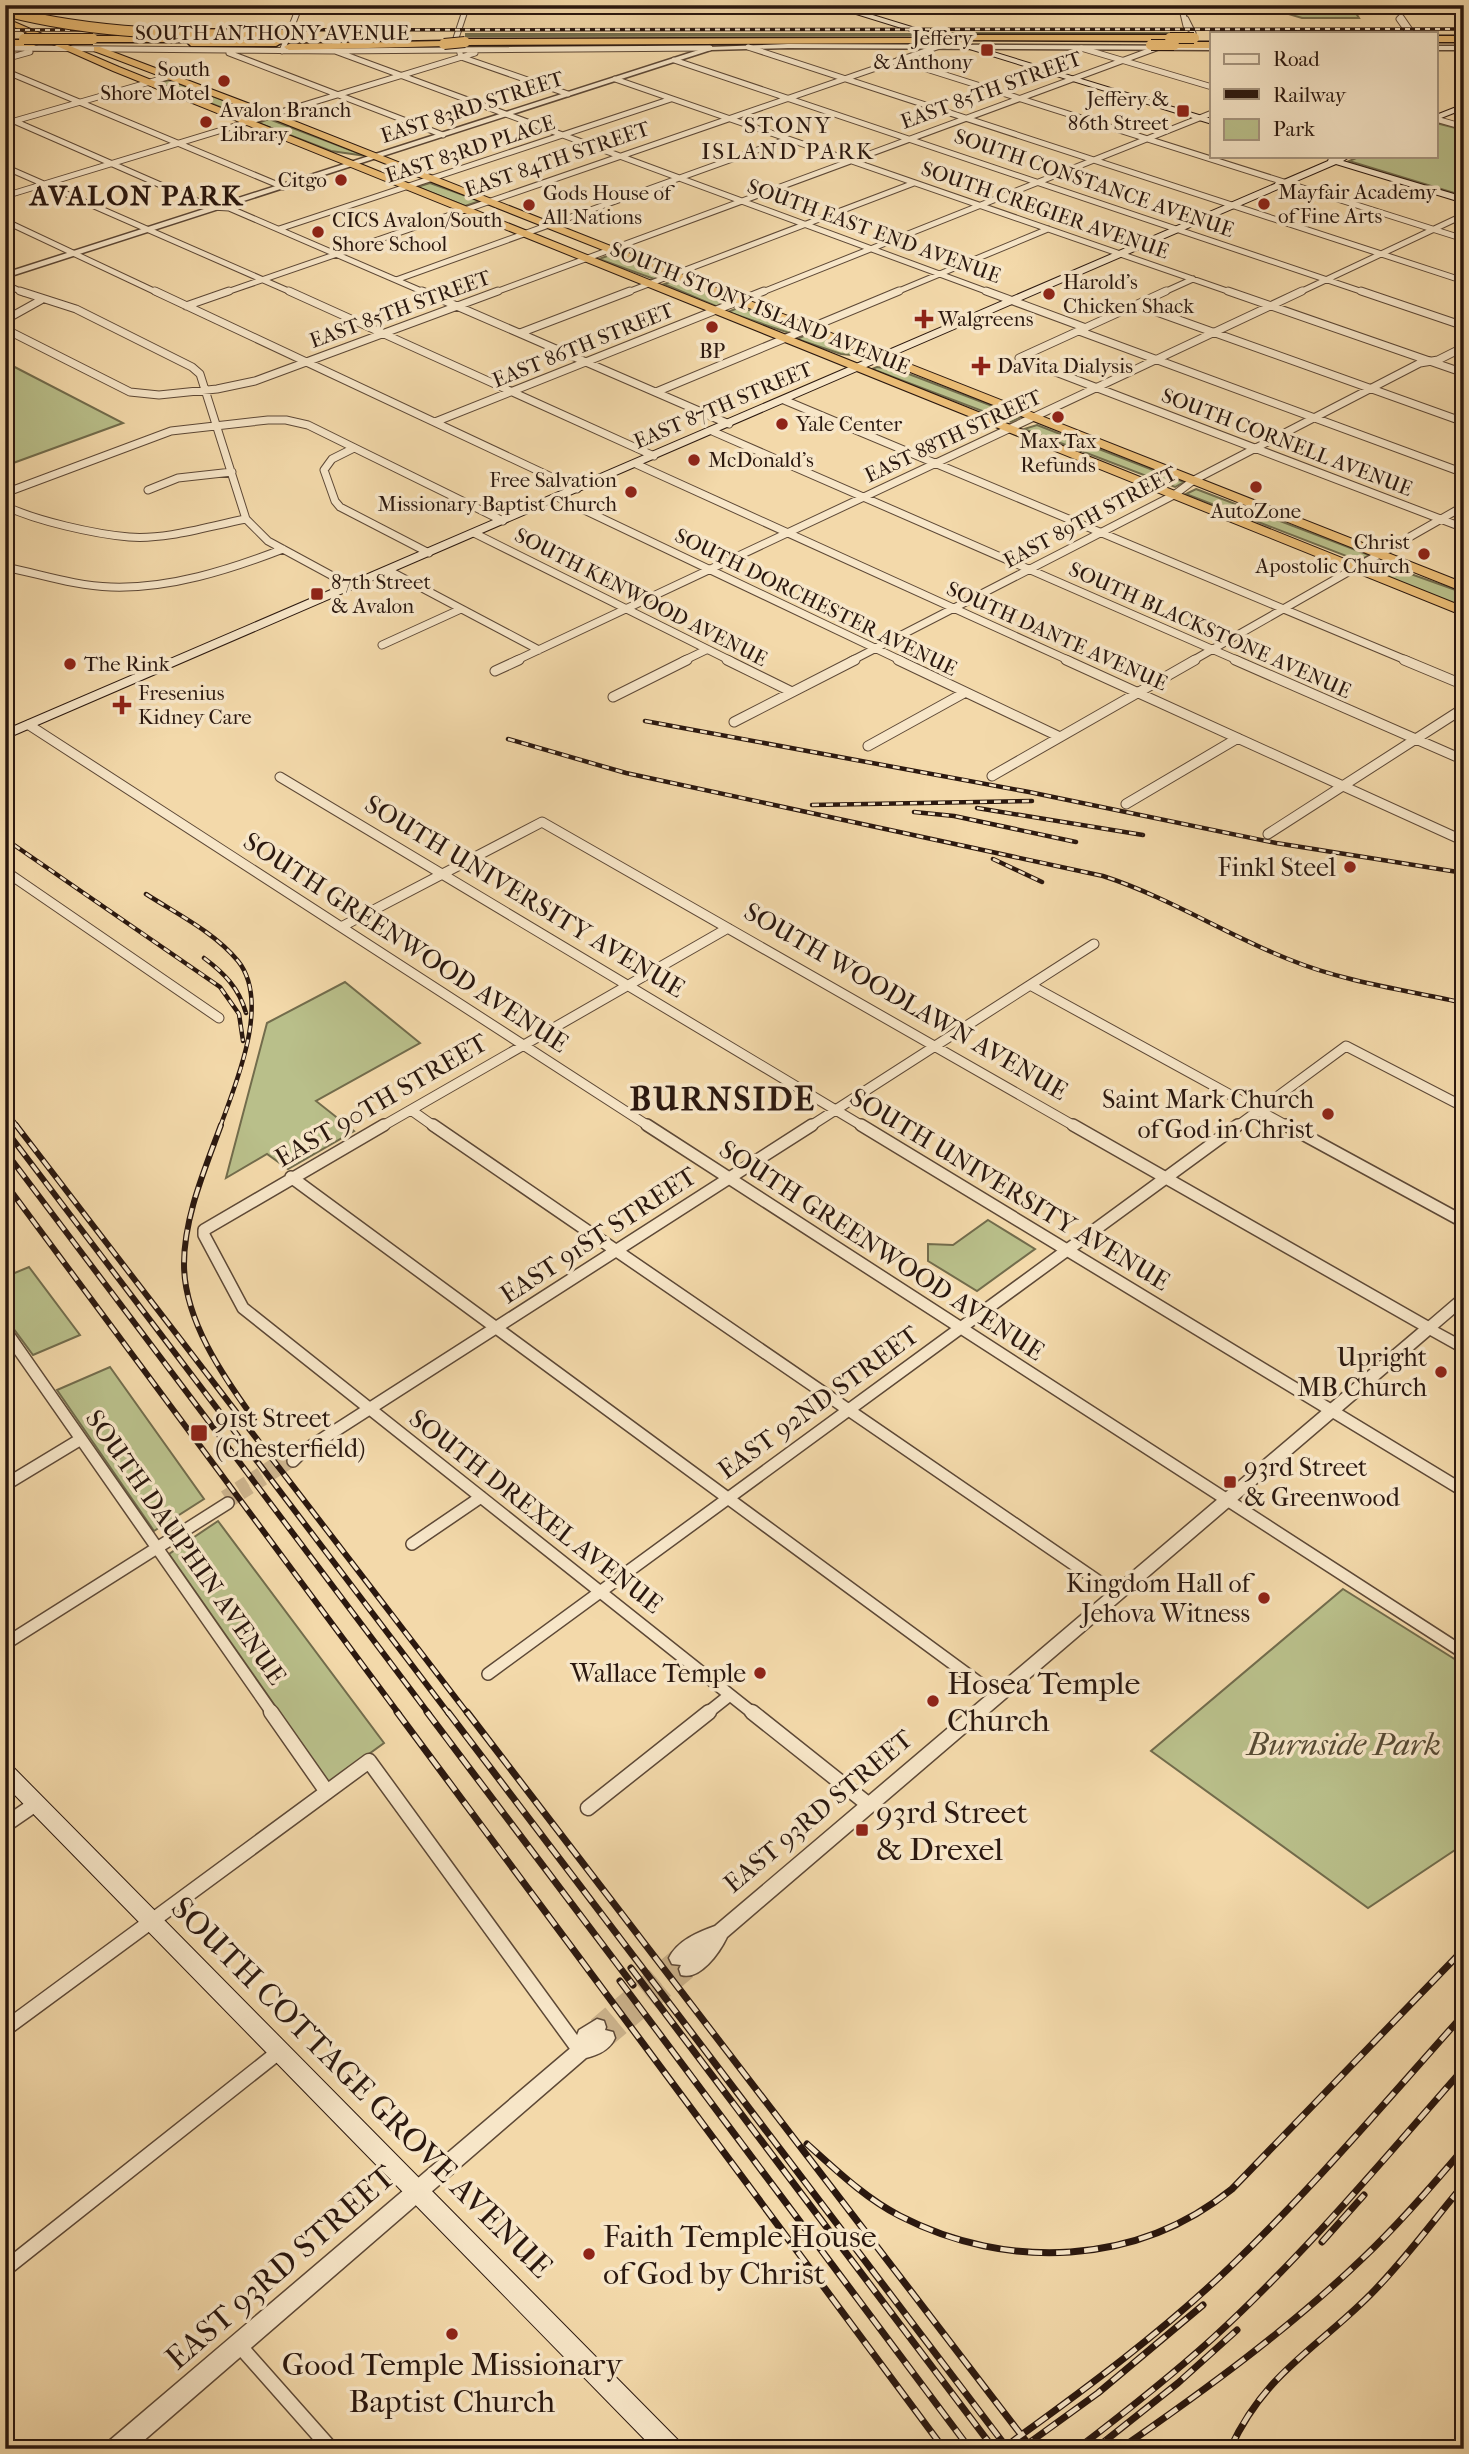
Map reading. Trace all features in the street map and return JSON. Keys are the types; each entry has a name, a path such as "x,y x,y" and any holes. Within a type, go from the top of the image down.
{"highway":[{"path":"7,16 128,32 291,41 445,41"},
{"name":"SOUTH STONY ISLAND AVENUE","path":"7,16 73,49 149,82 351,165 1464,612"},
{"name":"SOUTH STONY ISLAND AVENUE","path":"7,16 124,54 171,76 1464,588"},
{"path":"5,41 97,44 730,38 749,42"},
{"path":"463,39 714,45 934,39 1210,43"},
{"path":"934,39 962,44 1210,43"},
{"path":"44,48 57,41"},
{"path":"1438,41 1464,41"},
{"path":"320,152 362,158 376,157"},
{"path":"351,165 377,164 406,169"},
{"path":"827,355 873,359 882,357"},
{"path":"858,368 876,366 921,373"}],"main road":[{"path":"837,6 934,39"},
{"path":"962,44 1210,121"},
{"path":"1438,117 1464,106"},
{"path":"1327,158 1464,200"},
{"name":"EAST 87TH STREET","path":"5,735 1343,158"},
{"name":"SOUTH COTTAGE GROVE AVENUE","path":"5,1772 671,2449"}],"street":[{"path":"291,41 285,49 300,5"},
{"path":"467,5 462,18 463,39 456,49 461,57 568,94"},
{"name":"EAST 85TH STREET","path":"5,329 130,392 159,395 255,381 1191,35 1193,33 1181,5"},
{"path":"1397,9 1409,32"},
{"name":"EAST 84TH STREET","path":"187,306 898,60 934,39"},
{"name":"SOUTH ANTHONY AVENUE","path":"124,54 223,51 291,41 335,51 714,45"},
{"path":"749,42 844,79 1464,281"},
{"path":"962,44 1081,48 1170,42 1210,43"},
{"name":"SOUTH ANTHONY AVENUE","path":"5,48 73,49 97,44"},
{"name":"EAST 83RD STREET","path":"5,276 714,45"},
{"path":"5,59 44,48"},
{"path":"1081,48 1210,86"},
{"path":"1438,48 1464,48"},
{"path":"5,196 487,49"},
{"path":"223,51 443,135"},
{"name":"SOUTH EAST END AVENUE","path":"335,51 1013,301 1157,360 1464,473"},
{"name":"SOUTH CONSTANCE AVENUE","path":"674,60 1464,326"},
{"path":"898,60 1464,239"},
{"path":"5,71 283,187"},
{"path":"5,123 171,76"},
{"name":"SOUTH CREGIER AVENUE","path":"615,79 1464,373"},
{"name":"EAST 83RD PLACE","path":"279,229 671,99"},
{"name":"EAST 86TH STREET","path":"435,422 1210,114"},
{"path":"5,117 211,206 229,208 279,229 729,424"},
{"path":"1438,119 1464,127"},
{"path":"396,280 788,139"},
{"path":"5,167 654,456"},
{"path":"520,333 914,183"},
{"name":"EAST 88TH STREET","path":"495,671 1464,215"},
{"path":"5,221 577,489"},
{"path":"656,392 1048,229"},
{"path":"1082,329 1193,279"},
{"path":"5,285 41,300 76,309 181,360 200,374 246,519 260,535 351,586"},
{"path":"5,320 41,300"},
{"path":"1137,305 1464,422"},
{"name":"SOUTH CORNELL AVENUE","path":"1082,329 1019,358 1464,528"},
{"name":"EAST 89TH STREET","path":"734,722 1174,495 1194,480 1371,388 1420,363 1438,360 1464,347"},
{"path":"784,400 1464,685"},
{"name":"SOUTH KENWOOD AVENUE","path":"218,425 268,420 295,421 503,521"},
{"path":"5,493 171,431 218,425"},
{"name":"SOUTH BLACKSTONE AVENUE","path":"712,431 1464,760"},
{"path":"354,448 332,458 325,466 335,501 347,512 429,553"},
{"name":"SOUTH DANTE AVENUE","path":"636,464 1464,841"},
{"path":"148,490 178,478 232,472"},
{"name":"SOUTH DORCHESTER AVENUE","path":"557,498 1060,737"},
{"path":"5,506 31,518 130,537 158,536 246,519"},
{"path":"992,776 1464,506"},
{"name":"SOUTH KENWOOD AVENUE","path":"474,533 792,692"},
{"path":"5,567 94,585 136,586 239,566 283,549"},
{"path":"388,570 539,650"},
{"path":"382,645 461,609"},
{"path":"613,697 706,650"},
{"path":"868,746 964,693"},
{"path":"1269,834 1464,708"},
{"name":"SOUTH GREENWOOD AVENUE","path":"29,725 1464,1653"},
{"path":"1126,804 1238,738"},
{"name":"SOUTH UNIVERSITY AVENUE","path":"281,777 1464,1491"},
{"name":"SOUTH WOODLAWN AVENUE","path":"443,874 542,822 1464,1349"},
{"path":"5,871 219,1018"},
{"path":"341,927 443,874"},
{"name":"EAST 90TH STREET","path":"204,1230 291,1177 728,928"},
{"name":"EAST 91ST STREET","path":"295,1456 1094,944"},
{"path":"1030,985 1464,1222"},
{"name":"EAST 92ND STREET","path":"488,1674 1346,1046 1464,1107"},
{"path":"411,1110 1117,1594"},
{"path":"291,1177 997,1696"},
{"name":"SOUTH DREXEL AVENUE","path":"204,1230 243,1308 869,1805"},
{"name":"EAST 93RD STREET","path":"683,1964 712,1948 720,1931 1464,1298"},
{"name":"SOUTH DAUPHIN AVENUE","path":"7,1337 81,1438 327,1792"},
{"path":"5,1485 81,1438"},
{"path":"412,1544 481,1497"},
{"path":"5,1644 226,1500"},
{"path":"588,1808 730,1695"},
{"path":"5,2029 369,1761 580,2051"},
{"path":"5,1825 37,1804"},
{"name":"EAST 93RD STREET","path":"117,2449 580,2051 596,2047 602,2032"},
{"path":"5,2269 280,2051"},
{"path":"239,2345 331,2449"}],"green space":[{"path":"1265,7 1352,7 1359,18 1302,18"},
{"path":"931,33 1184,33 1177,36"},
{"path":"912,34 917,35 466,36"},
{"path":"716,44 701,47 464,47 465,45"},
{"path":"169,80 260,114 248,118 159,83"},
{"path":"269,119 366,156 331,151 258,123"},
{"path":"1438,124 1464,130 1464,196 1349,161 1356,158 1438,158"},
{"path":"430,183 480,201 465,206 417,187"},
{"path":"610,255 666,275 654,279 599,259"},
{"path":"673,281 732,301 718,307 664,284"},
{"path":"740,307 801,328 789,333 728,312"},
{"path":"808,334 873,357 841,354 797,339"},
{"path":"5,362 123,423 5,466"},
{"path":"877,367 901,371 1021,417 1011,422 872,369"},
{"path":"1037,425 1184,482 1175,487 1024,429"},
{"path":"1196,489 1369,555 1359,561 1186,494"},
{"path":"1380,563 1464,593 1464,608 1369,570"},
{"path":"345,982 420,1043 316,1101 354,1131 288,1169 267,1154 226,1178 267,1023"},
{"path":"988,1220 1035,1249 977,1291 928,1261 928,1244 953,1245"},
{"path":"29,1267 80,1335 33,1355 5,1317 5,1277"},
{"path":"110,1367 204,1499 154,1531 57,1390"},
{"path":"218,1521 384,1743 329,1783 169,1554"},
{"name":"Burnside Park","path":"1343,1589 1464,1665 1464,1844 1368,1908 1151,1751"}],"tunnel":[{"path":"224,1496 289,1454"},
{"path":"228,1503 293,1461"},
{"path":"597,2027 678,1958"},
{"path":"606,2038 688,1969"}],"railway":[{"path":"5,30 1464,29"},
{"path":"645,721 1029,792 1276,843 1464,873"},
{"path":"508,739 626,773 1103,876 1150,894 1309,967 1353,980 1464,1003"},
{"path":"812,805 1032,801"},
{"path":"977,808 1143,835"},
{"path":"914,812 954,816 1076,842"},
{"path":"14,845 220,987 239,1014 243,1041"},
{"path":"993,859 1042,882"},
{"path":"146,894 218,941 238,961 247,978 251,998 247,1043 220,1127"},
{"path":"204,958 230,982 246,1013"},
{"path":"5,1110 18,1127"},
{"path":"16,1125 468,1714"},
{"path":"221,1125 196,1193 188,1229 184,1264 186,1285 191,1306 207,1346 254,1419"},
{"path":"5,1129 449,1714"},
{"path":"5,1151 429,1714"},
{"path":"5,1183 399,1714"},
{"path":"397,1712 944,2449"},
{"path":"427,1712 633,1985"},
{"path":"448,1712 1008,2449"},
{"path":"467,1712 1021,2435"},
{"path":"807,2144 875,2201 900,2216 941,2234 984,2246 1027,2252 1070,2252 1113,2246 1155,2233 1195,2215 1232,2189 1464,1949"},
{"path":"631,1968 994,2449"},
{"path":"620,1981 970,2449"},
{"path":"1021,2435 1124,2358 1229,2268 1320,2176 1464,2014"},
{"path":"1077,2449 1180,2367 1247,2306 1342,2206 1464,2068"},
{"path":"1120,2449 1246,2358 1306,2310 1376,2245 1464,2148"},
{"path":"1230,2449 1244,2423 1275,2382 1383,2282 1464,2184"},
{"path":"1322,2242 1364,2195"},
{"path":"1028,2444 1098,2393 1203,2305"},
{"path":"1095,2449 1178,2383 1237,2330"},
{"path":"1013,2441 1021,2435"},
{"path":"1021,2435 1028,2444"},
{"path":"1022,2448 1028,2444"},
{"path":"1028,2444 1032,2449"}],"place":[{"name":"Jeffery & Anthony","path":"987,50"},
{"name":"South Shore Motel","path":"224,81"},
{"name":"Jeffery & 86th Street","path":"1183,111"},
{"name":"Avalon Branch Library","path":"206,122"},
{"name":"Citgo","path":"341,180"},
{"name":"Mayfair Academy of Fine Arts","path":"1264,204"},
{"name":"Gods House of All Nations","path":"529,205"},
{"name":"CICS Avalon/South Shore School","path":"318,232"},
{"name":"Harold's Chicken Shack","path":"1049,294"},
{"name":"Walgreens","path":"924,319"},
{"name":"BP","path":"712,327"},
{"name":"DaVita Dialysis","path":"981,366"},
{"name":"Max Tax Refunds","path":"1058,417"},
{"name":"Yale Center","path":"782,424"},
{"name":"McDonald's","path":"694,460"},
{"name":"AutoZone","path":"1256,487"},
{"name":"Free Salvation Missionary Baptist Church","path":"631,492"},
{"name":"Christ Apostolic Church","path":"1424,554"},
{"name":"87th Street & Avalon","path":"317,594"},
{"name":"The Rink","path":"70,664"},
{"name":"Fresenius Kidney Care","path":"122,705"},
{"name":"Finkl Steel","path":"1350,867"},
{"name":"Saint Mark Church of God in Christ","path":"1328,1114"},
{"name":"Upright MB Church","path":"1441,1372"},
{"name":"91st Street (Chesterfield)","path":"199,1433"},
{"name":"93rd Street & Greenwood","path":"1230,1482"},
{"name":"Kingdom Hall of Jehova Witness","path":"1264,1598"},
{"name":"Wallace Temple","path":"760,1673"},
{"name":"Hosea Temple Church","path":"933,1701"},
{"name":"93rd Street & Drexel","path":"862,1830"},
{"name":"Faith Temple House of God by Christ","path":"589,2254"},
{"name":"Good Temple Missionary Baptist Church","path":"452,2334"}],"district":[{"name":"STONY ISLAND PARK","path":"788,138"},
{"name":"AVALON PARK","path":"137,195"},
{"name":"BURNSIDE","path":"723,1098"}]}
